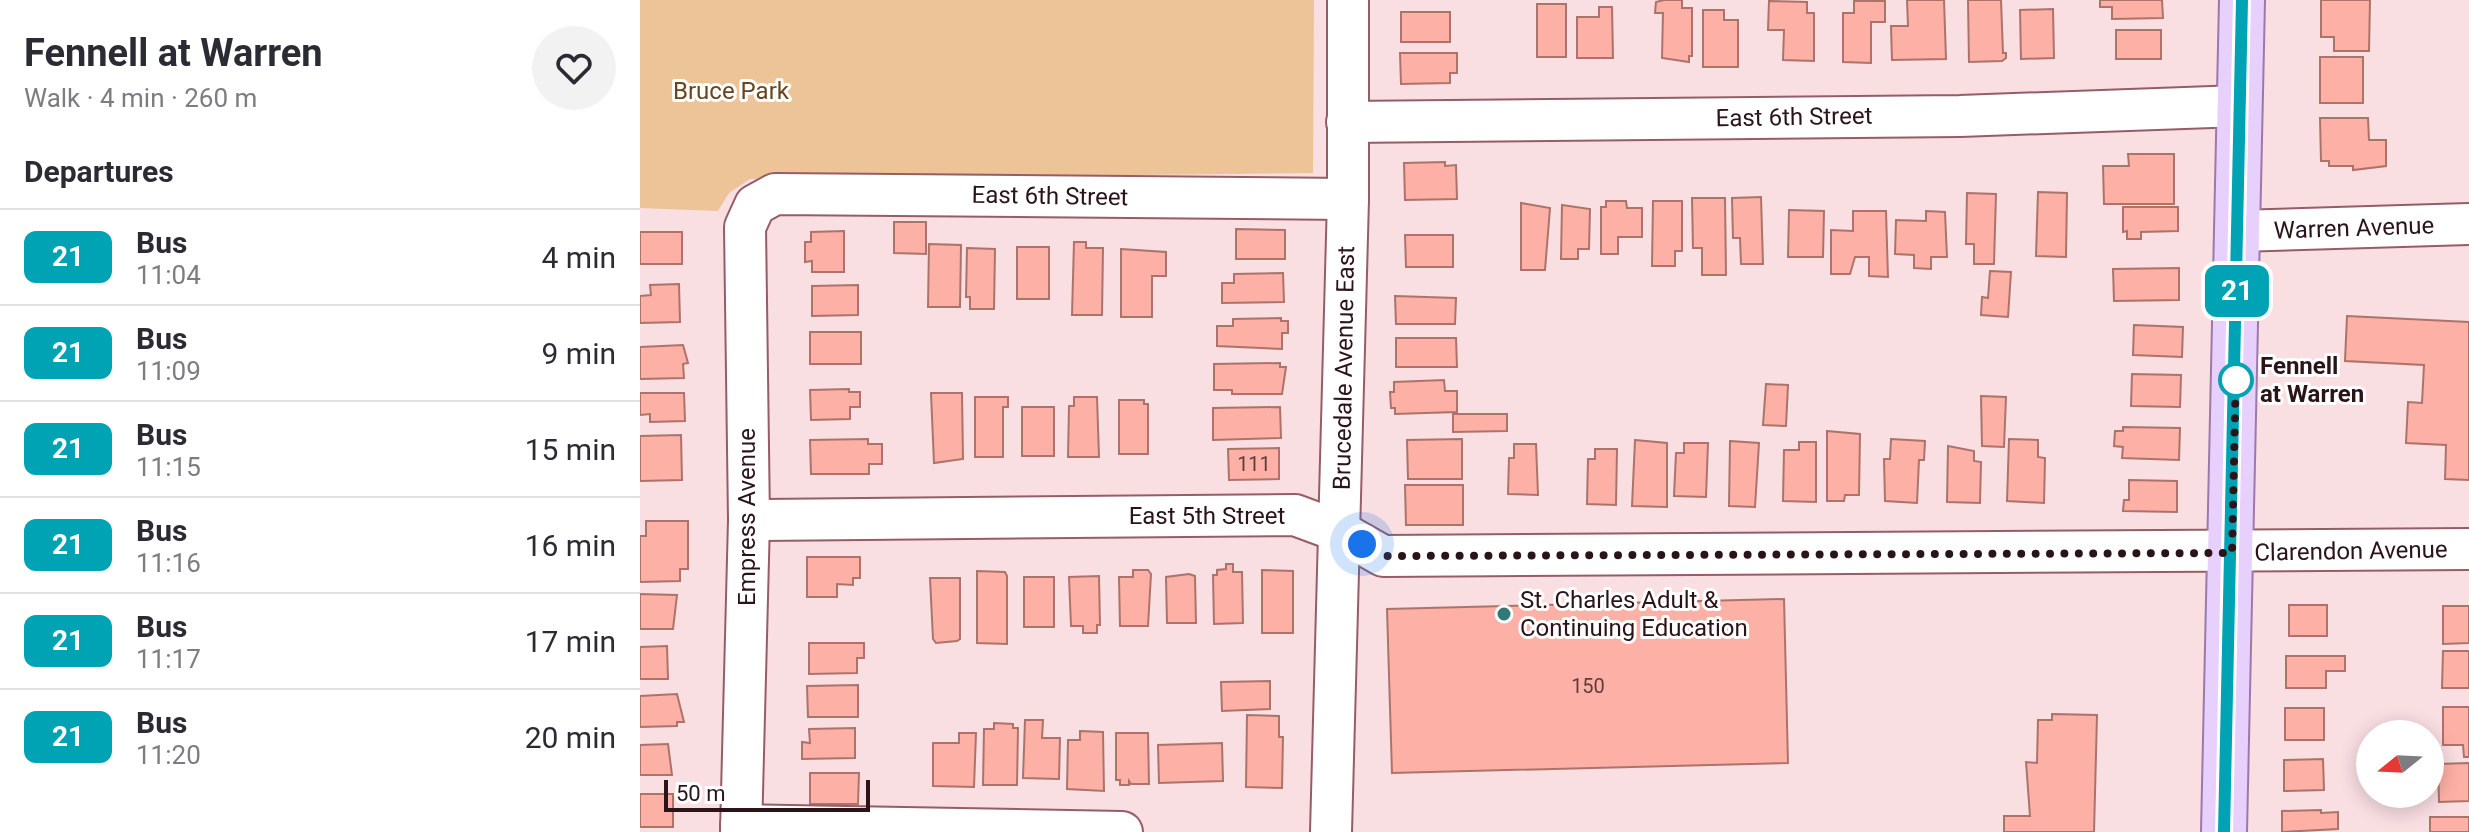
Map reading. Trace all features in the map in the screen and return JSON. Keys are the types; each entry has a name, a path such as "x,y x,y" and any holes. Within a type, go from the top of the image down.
{"main road":[{"path":"2224,832 2242,0"}],"street":[{"name":"Brucedale Avenue East","path":"1331,832 1348,199 1348,0"},
{"name":"East 6th Street","path":"1347,122 1960,116 2240,106"},
{"name":"East 6th Street","path":"755,205 775,194 1348,199"},
{"name":"Empress Avenue","path":"741,828 749,520 745,227 755,205"},
{"name":"Warren Avenue","path":"2238,231 2469,224"},
{"name":"East 5th Street","path":"749,520 1295,515 1341,532 1383,556 2232,553"},
{"name":"Clarendon Avenue","path":"2232,553 2469,549"},
{"path":"741,828 1122,832"}],"green space":[{"name":"Bruce Park","path":"640,0 1314,0 1313,173 750,179 729,193 718,211 640,208"}],"building":[{"path":"1682,0 1682,8 1692,8 1692,56 1689,56 1689,62 1662,58 1663,13 1655,13 1656,2"},
{"path":"1907,0 1944,0 1946,59 1892,60 1891,26 1908,26"},
{"path":"1968,0 2001,0 2003,53 2006,53 2002,61 1969,62"},
{"path":"2100,0 2162,0 2163,18 2112,19 2112,7 2100,7"},
{"path":"2321,0 2370,0 2369,51 2334,51 2334,37 2321,37"},
{"path":"1769,1 1807,2 1807,13 1814,13 1814,61 1783,60 1784,30 1768,30"},
{"path":"1854,1 1885,1 1885,22 1871,22 1871,63 1843,62 1843,13 1854,13"},
{"path":"1537,4 1566,4 1566,57 1537,57"},
{"path":"1599,7 1612,7 1613,58 1577,58 1577,17 1599,17"},
{"path":"2053,9 2054,58 2021,59 2020,10"},
{"path":"1703,10 1724,10 1724,20 1738,20 1738,67 1703,67"},
{"path":"1401,12 1450,12 1450,42 1401,42"},
{"path":"2116,30 2161,30 2161,59 2116,59"},
{"path":"1400,53 1457,53 1457,73 1450,73 1450,83 1401,84"},
{"path":"2320,57 2363,57 2363,103 2320,103"},
{"path":"2320,118 2368,118 2369,140 2386,140 2386,166 2353,170 2353,166 2329,166 2329,161 2321,161"},
{"path":"2128,154 2174,154 2174,204 2104,204 2103,166 2129,166"},
{"path":"1445,162 1445,166 1456,165 1457,199 1405,200 1404,163"},
{"path":"2038,192 2067,193 2066,257 2036,256"},
{"path":"1967,193 1996,194 1994,264 1974,264 1974,244 1966,244"},
{"path":"1761,197 1763,264 1741,264 1740,238 1733,238 1732,198"},
{"path":"1692,198 1725,198 1726,275 1702,275 1702,248 1693,248"},
{"path":"1606,201 1626,201 1627,208 1642,208 1642,237 1618,237 1618,254 1601,254 1601,207 1606,207"},
{"path":"1653,201 1682,201 1682,251 1675,251 1675,266 1652,266"},
{"path":"1521,203 1550,208 1545,270 1521,270"},
{"path":"1562,205 1590,209 1589,249 1578,249 1578,259 1561,259"},
{"path":"2123,207 2178,207 2178,231 2141,232 2141,239 2127,239 2127,231 2123,232"},
{"path":"1789,210 1824,211 1823,257 1788,257"},
{"path":"1853,211 1886,211 1888,277 1869,276 1869,257 1855,257 1850,274 1831,274 1831,230 1853,231"},
{"path":"1926,211 1945,212 1947,257 1931,257 1931,269 1914,268 1914,255 1895,254 1896,220 1926,221"},
{"path":"894,222 926,222 926,254 894,253"},
{"path":"1236,229 1285,230 1285,259 1236,259"},
{"path":"844,231 844,272 812,272 812,261 805,262 805,242 811,242 811,232"},
{"path":"640,232 682,232 682,264 640,264"},
{"path":"1405,235 1453,235 1453,267 1406,267"},
{"path":"1074,242 1086,242 1086,248 1103,248 1102,315 1072,315"},
{"path":"929,244 961,245 960,307 928,307"},
{"path":"1017,247 1049,247 1049,299 1017,299"},
{"path":"967,248 995,249 994,309 970,309 970,297 966,297"},
{"path":"1121,249 1166,252 1166,276 1152,276 1152,317 1121,317"},
{"path":"2179,268 2179,300 2114,301 2113,269"},
{"path":"1990,271 2011,272 2008,317 1981,315 1982,297 1988,298"},
{"path":"1283,273 1284,302 1222,303 1222,283 1234,283 1234,274"},
{"path":"679,284 680,322 640,323 640,296 651,295 650,285"},
{"path":"858,285 858,315 812,316 812,286"},
{"path":"1395,296 1456,298 1455,324 1396,324"},
{"path":"2347,316 2469,322 2469,480 2445,479 2446,445 2406,443 2408,402 2422,403 2424,365 2345,361"},
{"path":"1281,318 1281,321 1288,321 1288,333 1282,333 1282,349 1217,346 1217,326 1233,326 1233,319"},
{"path":"2134,325 2183,327 2182,357 2133,355"},
{"path":"810,332 861,332 861,364 810,364"},
{"path":"1396,338 1456,338 1457,367 1396,367"},
{"path":"683,345 688,363 683,364 684,378 640,379 640,347"},
{"path":"1280,363 1280,367 1286,367 1282,394 1232,394 1232,390 1214,390 1214,364"},
{"path":"2132,374 2181,375 2180,407 2131,406"},
{"path":"1444,380 1445,391 1457,391 1457,412 1395,414 1395,408 1391,408 1390,392 1394,392 1394,382"},
{"path":"1766,384 1788,385 1786,426 1763,425"},
{"path":"849,389 849,392 860,392 860,407 850,407 850,419 811,420 810,390"},
{"path":"640,393 684,393 685,421 650,422 650,414 640,415"},
{"path":"931,393 962,393 963,459 934,463"},
{"path":"1981,396 2006,397 2004,447 1982,446"},
{"path":"975,397 1008,397 1008,407 1003,407 1003,457 975,457"},
{"path":"1074,397 1097,397 1099,457 1068,457 1069,406 1074,406"},
{"path":"1119,400 1144,400 1144,404 1148,404 1148,454 1119,454"},
{"path":"1022,407 1054,407 1054,456 1022,456"},
{"path":"1280,407 1281,438 1213,440 1213,408"},
{"path":"1453,414 1507,414 1507,431 1453,432"},
{"path":"2123,427 2180,428 2179,460 2122,458 2123,447 2114,446 2115,431 2123,431"},
{"path":"1827,431 1860,434 1859,495 1845,495 1844,501 1827,501"},
{"path":"681,435 682,480 640,481 640,436"},
{"path":"868,439 868,444 882,444 882,464 869,464 869,474 811,474 810,440"},
{"path":"1462,439 1462,479 1408,479 1407,440"},
{"path":"1891,439 1925,441 1924,460 1919,460 1917,503 1885,501 1884,459 1890,459"},
{"path":"2009,439 2038,440 2038,457 2045,458 2044,503 2007,501"},
{"path":"1635,440 1667,443 1667,507 1632,506"},
{"path":"1730,441 1759,443 1755,507 1729,506"},
{"path":"1799,442 1816,442 1816,502 1783,501 1784,450 1799,450"},
{"path":"1684,443 1708,443 1706,497 1674,496 1676,453 1684,453"},
{"path":"1514,444 1536,444 1538,495 1508,494 1509,458 1514,458"},
{"path":"1948,446 1974,451 1974,461 1981,462 1980,503 1947,502"},
{"path":"1279,448 1279,479 1229,480 1228,449"},
{"path":"1595,449 1617,449 1616,505 1587,504 1588,459 1595,459"},
{"path":"2129,480 2177,481 2177,512 2123,511 2124,500 2129,500"},
{"path":"1405,485 1463,485 1463,525 1406,525"},
{"path":"646,521 688,521 688,569 680,569 680,581 640,582 640,536 646,536"},
{"path":"807,557 860,557 860,578 853,578 853,585 837,584 837,597 807,597"},
{"path":"1226,564 1233,564 1233,572 1242,572 1243,623 1214,624 1213,575 1217,575 1217,570 1226,569"},
{"path":"1133,570 1148,570 1151,574 1148,626 1120,626 1119,577 1133,577"},
{"path":"1262,570 1293,571 1293,633 1262,633"},
{"path":"977,571 1005,572 1007,576 1007,644 977,643"},
{"path":"1099,576 1100,625 1097,625 1097,633 1083,633 1083,626 1071,626 1069,577"},
{"path":"1195,576 1196,623 1167,623 1166,577"},
{"path":"1024,577 1054,577 1054,627 1024,627"},
{"path":"930,578 960,578 960,639 957,641 936,643 933,639"},
{"path":"640,594 677,595 673,629 640,629"},
{"path":"1784,599 1788,763 1392,773 1387,609"},
{"path":"2289,605 2327,605 2327,636 2289,636"},
{"path":"2443,606 2469,606 2469,643 2443,644"},
{"path":"809,643 864,643 864,658 857,658 857,673 809,674"},
{"path":"667,646 668,679 640,679 640,647"},
{"path":"2443,651 2469,651 2469,688 2442,688"},
{"path":"2286,656 2345,656 2345,671 2326,671 2326,688 2286,688"},
{"path":"1270,681 1270,709 1222,711 1221,682"},
{"path":"858,685 858,717 808,717 807,686"},
{"path":"677,694 684,722 677,722 677,726 640,727 640,696"},
{"path":"2443,707 2469,707 2469,757 2464,757 2463,745 2444,745"},
{"path":"2285,708 2324,708 2324,740 2285,740"},
{"path":"2052,714 2097,715 2094,832 2004,832 2004,816 2030,816 2026,762 2037,763 2038,720 2052,720"},
{"path":"1247,715 1279,716 1279,737 1283,737 1282,788 1246,787"},
{"path":"1025,720 1043,720 1042,738 1060,738 1059,779 1023,778"},
{"path":"994,723 1013,724 1013,728 1018,728 1017,785 983,785 984,729 994,729"},
{"path":"855,728 855,758 802,759 802,742 810,743 809,729"},
{"path":"1080,731 1103,732 1104,791 1067,789 1068,740 1080,740"},
{"path":"959,733 976,733 974,787 933,786 933,743 959,743"},
{"path":"1116,733 1148,733 1149,784 1131,784 1129,781 1129,785 1120,785 1120,780 1116,780"},
{"path":"1222,743 1223,781 1159,783 1158,745"},
{"path":"668,744 672,775 640,775 640,745"},
{"path":"2323,759 2324,790 2284,791 2284,760"},
{"path":"2469,763 2469,801 2444,802 2444,764"},
{"path":"810,773 859,773 858,804 810,804"},
{"path":"640,794 673,794 673,827 640,827"},
{"path":"2321,810 2321,813 2338,812 2338,829 2282,832 2282,811"},
{"path":"2430,817 2469,817 2469,832 2430,832"}],"bus line":[{"name":"21","path":"2224,832 2242,0"}],"place":[{"name":"Fennell at Warren","path":"2236,380"},
{"name":"St. Charles Adult & Continuing Education","path":"1504,614"}],"route":[{"path":"1362,544 1383,556 2232,553 2236,365 2236,380"}]}
